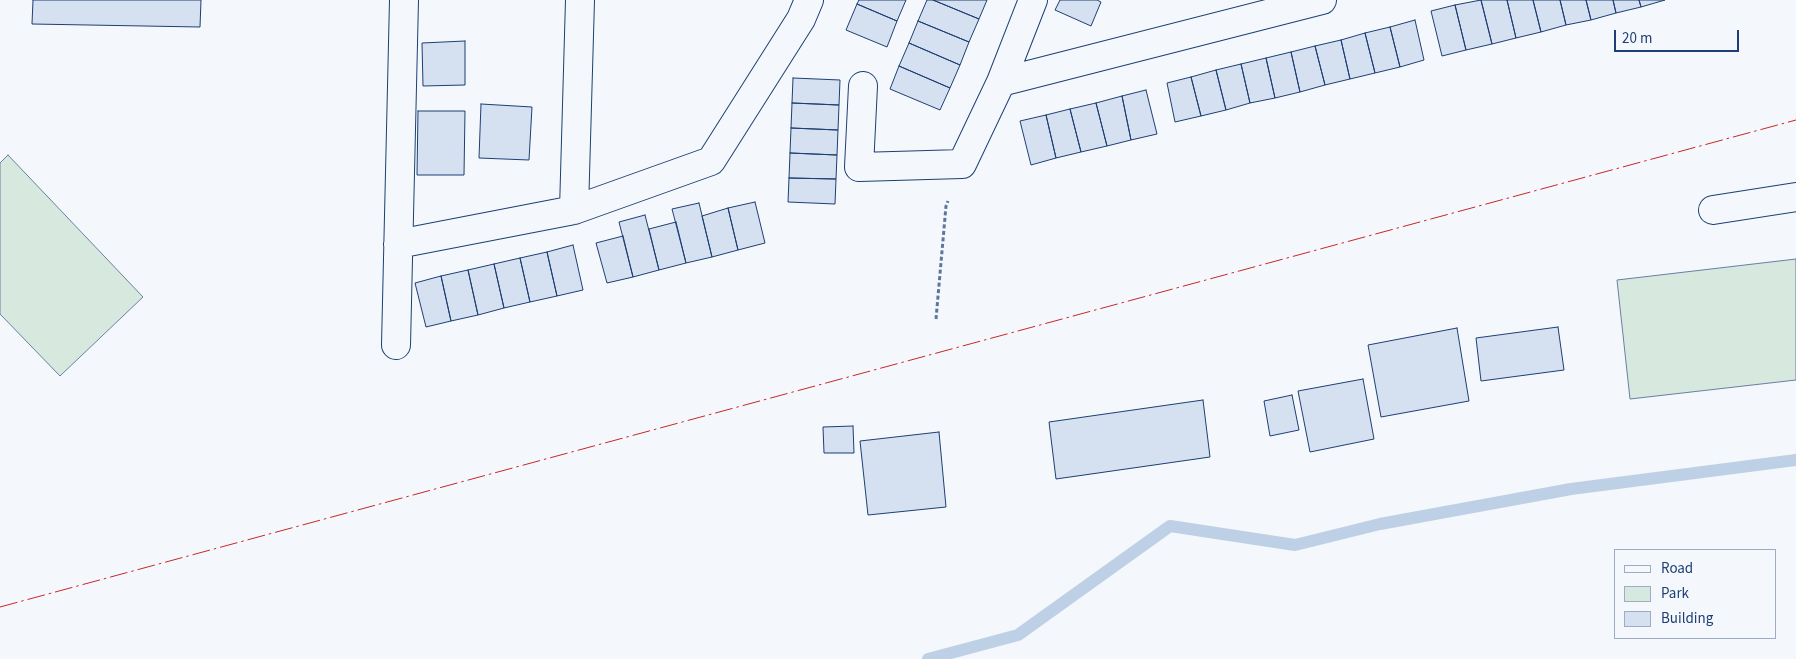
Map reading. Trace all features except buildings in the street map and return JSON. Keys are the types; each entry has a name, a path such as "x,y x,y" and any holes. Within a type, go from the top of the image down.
{"street":[{"path":"396,345 404,0"},
{"path":"574,210 580,0"},
{"path":"398,244 574,210 712,161 801,19 809,0"},
{"path":"863,86 859,167 962,164 1000,82 1033,0"},
{"path":"1000,82 1322,0"},
{"path":"1712,210 1796,197"}],"path":[{"path":"936,319 946,206 962,164"}],"green space":[{"path":"8,155 143,297 60,376 0,314 0,163"},
{"path":"1796,259 1796,380 1630,399 1617,280"}],"waterway":[{"path":"928,659 1018,635 1170,526 1295,545 1380,524 1571,489 1796,460"}],"power":[{"path":"0,607 1796,120"}]}
